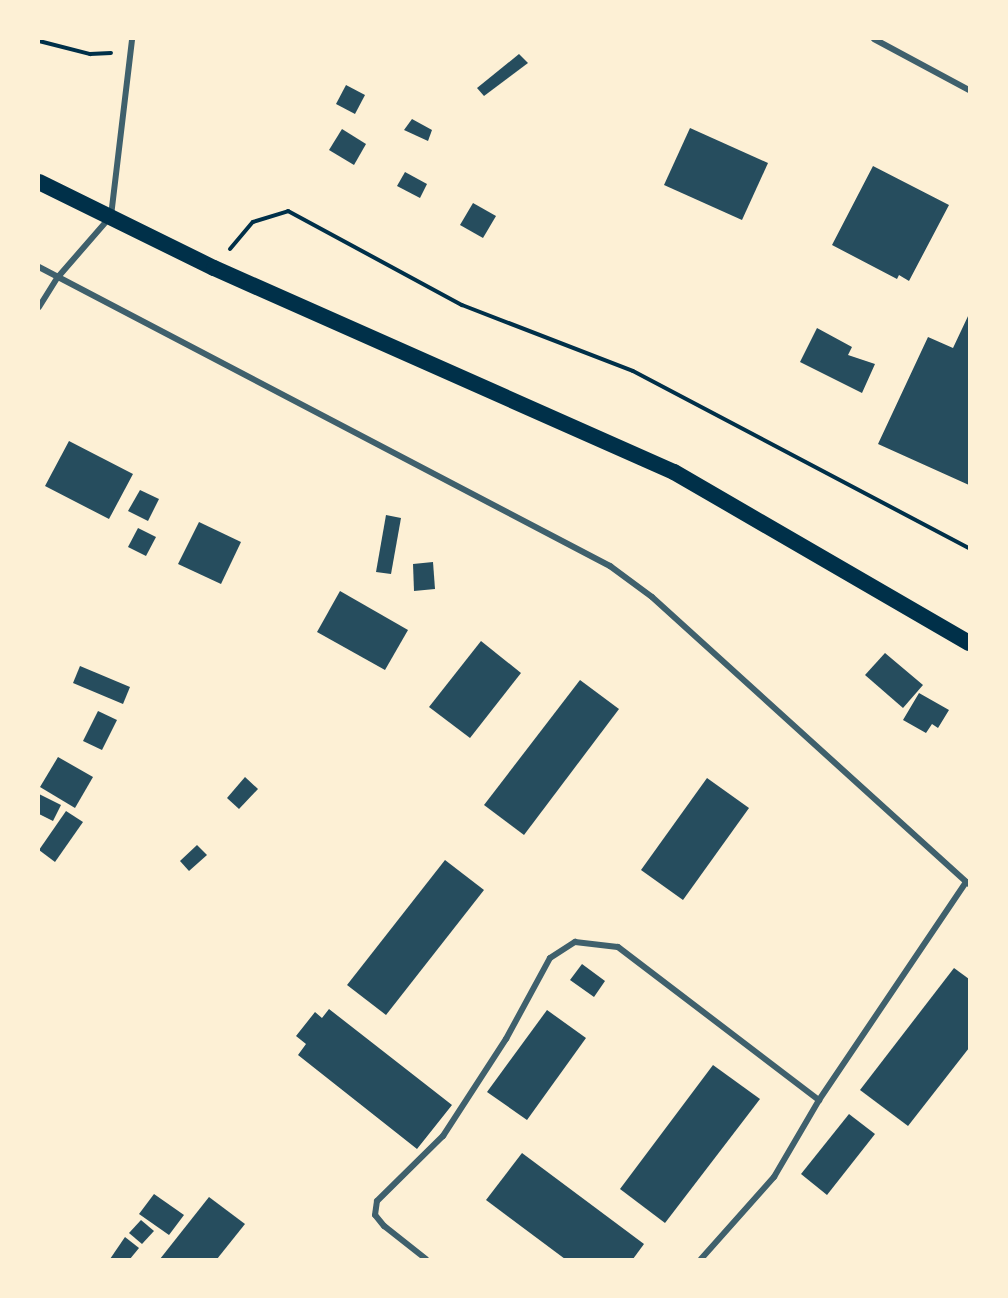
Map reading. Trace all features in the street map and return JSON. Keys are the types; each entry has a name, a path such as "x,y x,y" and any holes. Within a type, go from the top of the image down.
{"highway":[{"path":"39,182 214,268 674,472 969,643"}],"street":[{"path":"874,39 969,90"},
{"path":"39,307 58,277 111,216 131,43"},
{"path":"39,267 609,566 652,597 967,883 819,1100 774,1178 700,1259"},
{"path":"426,1259 379,1221 375,1215 377,1201 443,1136 506,1039 550,958 575,942 618,947 819,1100"}],"path":[{"path":"39,41 99,54 131,43"},
{"path":"214,268 253,222 288,211 462,304 633,371 969,548"}],"building":[{"path":"519,54 528,63 484,96 477,88"},
{"path":"346,85 365,95 355,114 336,104"},
{"path":"412,119 432,130 428,141 404,130"},
{"path":"690,128 768,163 742,220 664,185"},
{"path":"342,129 366,144 354,165 329,150"},
{"path":"873,166 949,205 909,281 899,275 897,279 832,245"},
{"path":"405,172 427,184 420,198 397,186"},
{"path":"473,203 496,216 483,238 460,225"},
{"path":"969,314 969,485 878,444 928,337 953,348"},
{"path":"817,328 852,347 848,355 875,364 862,393 800,362"},
{"path":"69,441 133,474 109,519 45,486"},
{"path":"140,490 159,499 148,521 128,511"},
{"path":"386,515 401,518 391,574 376,572"},
{"path":"199,522 241,542 221,584 178,564"},
{"path":"138,528 156,537 146,556 128,547"},
{"path":"433,562 435,589 414,591 413,564"},
{"path":"340,591 408,630 385,670 317,632"},
{"path":"481,641 521,673 470,738 429,707"},
{"path":"885,653 923,685 903,708 865,675"},
{"path":"80,666 130,687 123,704 73,683"},
{"path":"580,680 619,709 524,835 484,805"},
{"path":"919,693 949,710 938,728 932,724 926,733 903,720"},
{"path":"98,711 117,720 102,750 83,741"},
{"path":"58,757 93,777 75,808 40,787"},
{"path":"245,777 258,789 239,809 227,798"},
{"path":"707,778 749,808 683,900 641,870"},
{"path":"39,794 61,805 53,821 39,814"},
{"path":"66,811 83,822 55,862 39,850"},
{"path":"197,845 207,855 189,871 180,861"},
{"path":"445,860 484,890 386,1015 347,985"},
{"path":"582,964 605,981 594,997 570,980"},
{"path":"954,968 969,979 969,1048 908,1126 860,1090"},
{"path":"329,1009 452,1105 417,1149 298,1055 306,1044 296,1036 315,1012 322,1018"},
{"path":"547,1010 586,1038 527,1120 487,1092"},
{"path":"713,1065 760,1099 665,1223 620,1189"},
{"path":"849,1114 875,1134 827,1195 801,1174"},
{"path":"522,1153 644,1244 633,1259 565,1259 486,1200"},
{"path":"154,1194 184,1215 169,1235 139,1214"},
{"path":"209,1197 245,1224 217,1259 160,1259"},
{"path":"141,1220 154,1231 142,1244 129,1233"},
{"path":"125,1237 139,1248 130,1259 110,1259"}]}
